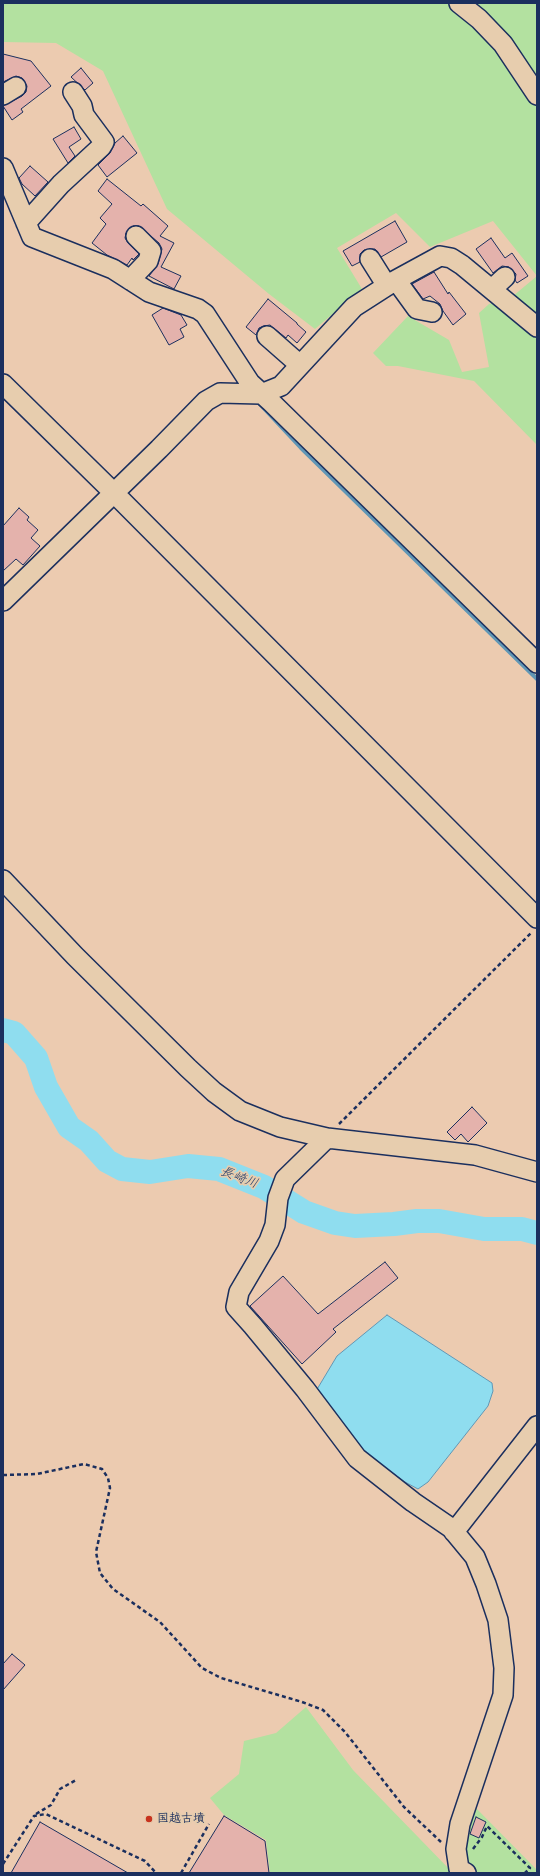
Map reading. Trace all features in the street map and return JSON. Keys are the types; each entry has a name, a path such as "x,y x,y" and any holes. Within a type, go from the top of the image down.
{"street":[{"path":"459,3 479,19 502,44 537,95"},
{"path":"26,224 61,184 101,148 104,142 84,115 82,106 73,92"},
{"path":"3,168 32,237 113,269 149,292 198,309 205,314 250,383 253,393 537,663"},
{"path":"130,280 148,261 151,251 136,236"},
{"path":"3,601 113,492 159,449 206,401 220,393 253,393 281,386 354,307 391,283 440,256 451,258 499,283 537,327"},
{"path":"370,259 417,309 432,312"},
{"path":"267,336 300,365"},
{"path":"3,384 113,492 537,918"},
{"path":"3,880 75,956 214,1092 240,1111 280,1127 327,1138 475,1155 537,1172"},
{"path":"327,1138 285,1180 278,1198 275,1225 269,1241 239,1292 236,1307 305,1390 357,1458 454,1532 475,1557 486,1584 498,1620 504,1668 503,1694 460,1824 456,1849 459,1869 466,1873"},
{"path":"454,1532 537,1426"}],"path":[{"path":"327,1138 337,1126 537,927"},
{"path":"3,1475 37,1474 84,1464 102,1469 108,1478 110,1488 96,1552 100,1572 113,1589 160,1622 202,1668 221,1678 302,1702 323,1710 346,1732 404,1807 442,1843"},
{"path":"3,1864 34,1816 51,1805 60,1790 76,1780"},
{"path":"34,1816 46,1814 145,1861 156,1873"},
{"path":"181,1873 209,1824"},
{"path":"472,1854 472,1849 482,1837 487,1826 530,1868 525,1873"}],"green space":[{"path":"3,3 537,3 537,276 493,221 430,247 396,213 337,248 362,289 315,329 269,294 167,209 103,71 56,43 3,42"},
{"path":"537,276 537,445 474,381 398,366 386,366 373,353 408,316 449,340 462,372 489,367 479,313 489,304 513,296"},
{"path":"306,1707 353,1770 453,1873 270,1873 266,1840 224,1815 210,1798 239,1774 244,1741 276,1733"},
{"path":"473,1805 537,1870 537,1873 477,1873 469,1867 465,1862 462,1836"}],"water":[{"path":"387,1315 492,1383 493,1391 488,1406 428,1482 418,1489 405,1482 354,1445 316,1391 337,1356"}],"building":[{"path":"3,54 31,61 51,86 21,109 23,112 12,120 3,106 22,96 26,92 27,86 22,78 16,76 3,82"},
{"path":"81,68 93,83 85,90 71,77"},
{"path":"74,127 81,139 69,147 75,156 68,163 53,139"},
{"path":"123,136 137,153 107,177 98,165 110,153 115,143"},
{"path":"30,166 48,182 35,196 22,184 19,178"},
{"path":"107,179 141,206 143,204 168,226 160,236 174,243 161,267 181,276 174,289 149,276 158,264 162,249 159,243 139,226 133,226 126,233 125,238 128,243 139,254 133,260 132,258 127,265 107,255 92,243 106,224 100,218 112,204 98,191"},
{"path":"395,221 407,242 381,257 375,249 364,250 360,254 360,262 352,266 343,251"},
{"path":"491,238 505,258 512,253 528,276 517,283 515,280 516,274 509,267 502,266 493,273 476,249"},
{"path":"434,272 448,294 449,292 466,314 453,325 440,304 430,296 423,299 412,284"},
{"path":"268,299 306,332 297,343 288,335 286,338 270,325 259,328 256,335 246,327"},
{"path":"163,308 181,315 187,325 180,329 184,337 169,345 152,315"},
{"path":"19,508 29,517 27,520 38,530 31,538 40,546 23,565 16,559 3,571 3,526"},
{"path":"472,1107 487,1123 468,1142 461,1134 455,1140 447,1132"},
{"path":"385,1262 398,1278 333,1329 336,1332 302,1364 250,1306 283,1276 318,1314"},
{"path":"12,1654 25,1665 3,1690 3,1664"},
{"path":"224,1816 265,1841 269,1873 189,1873"},
{"path":"476,1817 486,1822 479,1838 470,1834"},
{"path":"40,1822 128,1873 11,1873"}],"waterway":[{"path":"256,400 301,448 537,679"},
{"name":"長崎川","path":"3,1030 14,1033 36,1058 46,1087 69,1127 89,1141 107,1161 122,1169 150,1172 188,1166 219,1169 264,1187 304,1212 335,1223 355,1226 417,1221 439,1221 484,1229 522,1229 537,1233"}],"place":[{"name":"国越古墳","path":"149,1819"}]}
